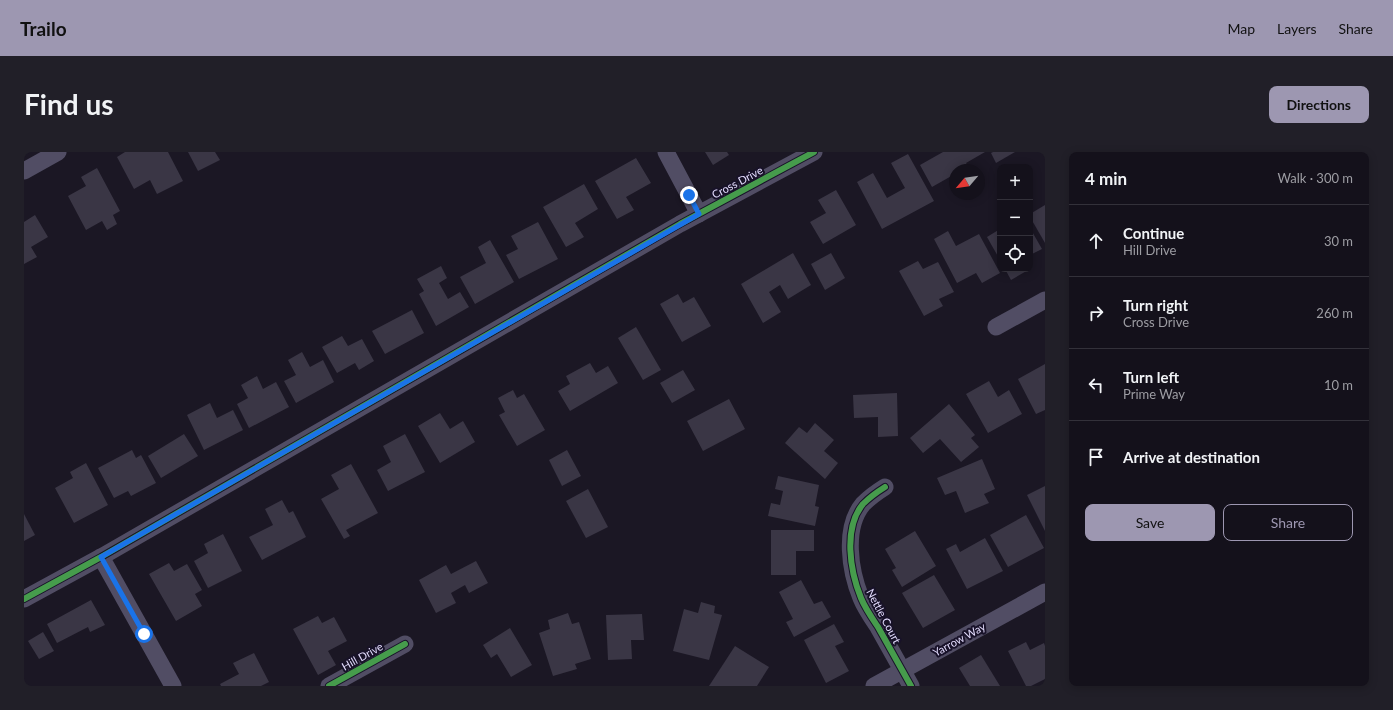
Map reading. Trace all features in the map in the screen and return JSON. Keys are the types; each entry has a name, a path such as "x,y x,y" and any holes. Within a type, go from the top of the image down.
{"street":[{"path":"24,171 58,152"},
{"path":"666,152 699,214"},
{"name":"Cross Drive","path":"24,599 101,557 699,214 814,152"},
{"path":"996,327 1045,300"},
{"name":"Nettle Court","path":"885,487 872,495 862,505 853,526 850,544 853,571 861,598 911,686"},
{"path":"101,557 173,686"},
{"name":"Yarrow Way","path":"874,686 1045,592"},
{"name":"Hill Drive","path":"329,686 404,644"}],"building":[{"path":"125,152 168,152 183,181 157,194 150,180 134,189 117,157"},
{"path":"188,152 215,152 220,160 198,171"},
{"path":"705,152 727,152 729,155 713,165"},
{"path":"943,152 985,152 967,164 949,164 949,177 932,187 920,165"},
{"path":"1015,152 996,163 991,153"},
{"path":"908,154 934,201 882,229 857,182 873,173 887,198 905,188 891,163"},
{"path":"636,158 651,183 626,197 634,210 617,219 595,181"},
{"path":"97,168 120,211 113,215 117,224 107,230 102,221 86,230 68,196 86,186 81,177"},
{"path":"584,184 598,209 575,223 584,237 566,247 543,207"},
{"path":"836,190 856,225 823,244 810,222 826,213 818,200"},
{"path":"1045,205 1045,243 1033,222 1033,212"},
{"path":"35,215 48,237 31,247 37,257 24,264 24,222"},
{"path":"538,222 558,259 519,279 506,255 518,249 511,236"},
{"path":"948,231 956,246 979,234 997,267 997,272 1000,273 982,283 976,273 957,283 934,239"},
{"path":"997,231 997,255 987,237"},
{"path":"1033,233 1042,249 1033,254"},
{"path":"490,240 514,282 475,304 460,277 486,263 478,247"},
{"path":"793,253 811,285 788,299 780,285 769,292 781,312 763,323 741,284"},
{"path":"831,253 845,278 825,290 811,264"},
{"path":"918,261 923,269 938,262 954,292 939,299 943,306 924,316 899,271"},
{"path":"441,266 447,278 439,283 448,299 460,292 469,307 436,326 419,294 424,291 417,279"},
{"path":"1007,272 1025,272 1011,280"},
{"path":"678,294 683,303 694,297 711,326 682,342 660,304"},
{"path":"412,310 424,333 385,354 372,331"},
{"path":"636,327 661,370 643,380 618,338"},
{"path":"342,336 348,346 362,339 374,361 359,370 355,363 337,373 322,347"},
{"path":"302,352 310,367 323,360 334,382 296,403 284,381 296,375 288,360"},
{"path":"590,363 596,373 608,366 618,383 570,411 558,391 570,384 566,376"},
{"path":"1045,364 1045,410 1036,414 1018,379"},
{"path":"683,370 695,390 672,403 660,383"},
{"path":"257,376 263,389 276,382 289,407 249,428 237,404 248,398 241,385"},
{"path":"989,381 998,397 1009,390 1022,414 988,433 966,394"},
{"path":"513,390 517,398 524,394 545,430 517,446 499,415 505,412 498,398"},
{"path":"897,393 898,436 878,437 878,417 854,418 853,395"},
{"path":"729,399 745,429 703,451 687,421"},
{"path":"210,403 217,418 233,410 243,430 204,450 187,415"},
{"path":"949,404 975,435 971,438 979,447 961,462 940,439 923,453 910,438"},
{"path":"440,413 450,429 463,421 475,442 440,463 418,426"},
{"path":"815,423 834,440 824,451 838,463 825,479 785,443 799,427 807,433"},
{"path":"184,434 198,456 161,478 148,456"},
{"path":"405,434 425,472 388,491 377,470 391,462 383,446"},
{"path":"132,450 136,458 141,455 156,483 131,496 128,491 114,498 98,468"},
{"path":"567,450 581,476 562,486 549,460"},
{"path":"982,459 995,489 984,494 989,503 965,513 956,491 945,495 937,478"},
{"path":"86,463 108,505 74,523 55,488 73,478 70,472"},
{"path":"351,464 378,513 346,530 350,536 344,539 321,499 339,489 331,475"},
{"path":"778,476 819,485 815,506 819,507 815,526 768,516 771,503 780,505 783,491 775,489"},
{"path":"1045,486 1045,531 1027,495"},
{"path":"588,489 608,527 586,538 566,501"},
{"path":"282,500 289,513 293,511 306,537 262,560 249,537 273,525 265,509"},
{"path":"24,514 35,535 24,541"},
{"path":"1026,515 1044,548 1008,567 990,535"},
{"path":"771,530 814,530 814,551 796,551 796,575 771,575"},
{"path":"915,531 936,566 902,587 892,570 896,568 885,549"},
{"path":"223,534 242,571 208,588 194,561 208,553 204,544"},
{"path":"985,538 1003,571 967,589 946,549 956,544 960,552"},
{"path":"476,561 488,583 469,593 465,585 451,593 456,603 436,613 419,580 446,565 451,574"},
{"path":"169,563 174,571 187,564 202,590 195,594 202,606 176,621 149,574"},
{"path":"934,575 955,610 923,628 902,593"},
{"path":"801,580 814,604 822,601 831,617 794,637 786,622 793,619 779,592"},
{"path":"91,600 105,625 90,632 88,627 57,643 47,624"},
{"path":"701,602 715,606 714,613 722,615 709,660 673,651 684,609 698,613"},
{"path":"568,613 572,624 579,622 591,659 575,664 577,669 553,676 539,633 550,629 548,620"},
{"path":"642,614 644,640 631,640 632,659 608,660 606,615"},
{"path":"318,616 322,623 334,617 347,641 328,651 336,665 318,675 293,629"},
{"path":"834,624 844,642 835,646 849,671 826,683 804,640"},
{"path":"510,628 532,665 511,677 497,654 491,658 483,645"},
{"path":"43,632 54,651 39,659 28,641"},
{"path":"1026,642 1030,650 1044,643 1045,646 1045,679 1031,686 1026,686 1008,651"},
{"path":"735,646 769,667 757,686 709,686"},
{"path":"254,653 269,682 261,686 221,686 220,684 239,674 233,663"},
{"path":"981,655 1000,686 970,686 959,668"}],"cycle path":[{"path":"24,599 101,557 680,224 814,152"},
{"path":"885,487 866,501 857,514 853,525 850,550 854,575 863,602 911,686"},
{"path":"329,686 405,644"}],"route":[{"path":"144,634 101,557 699,214 689,195"}]}
